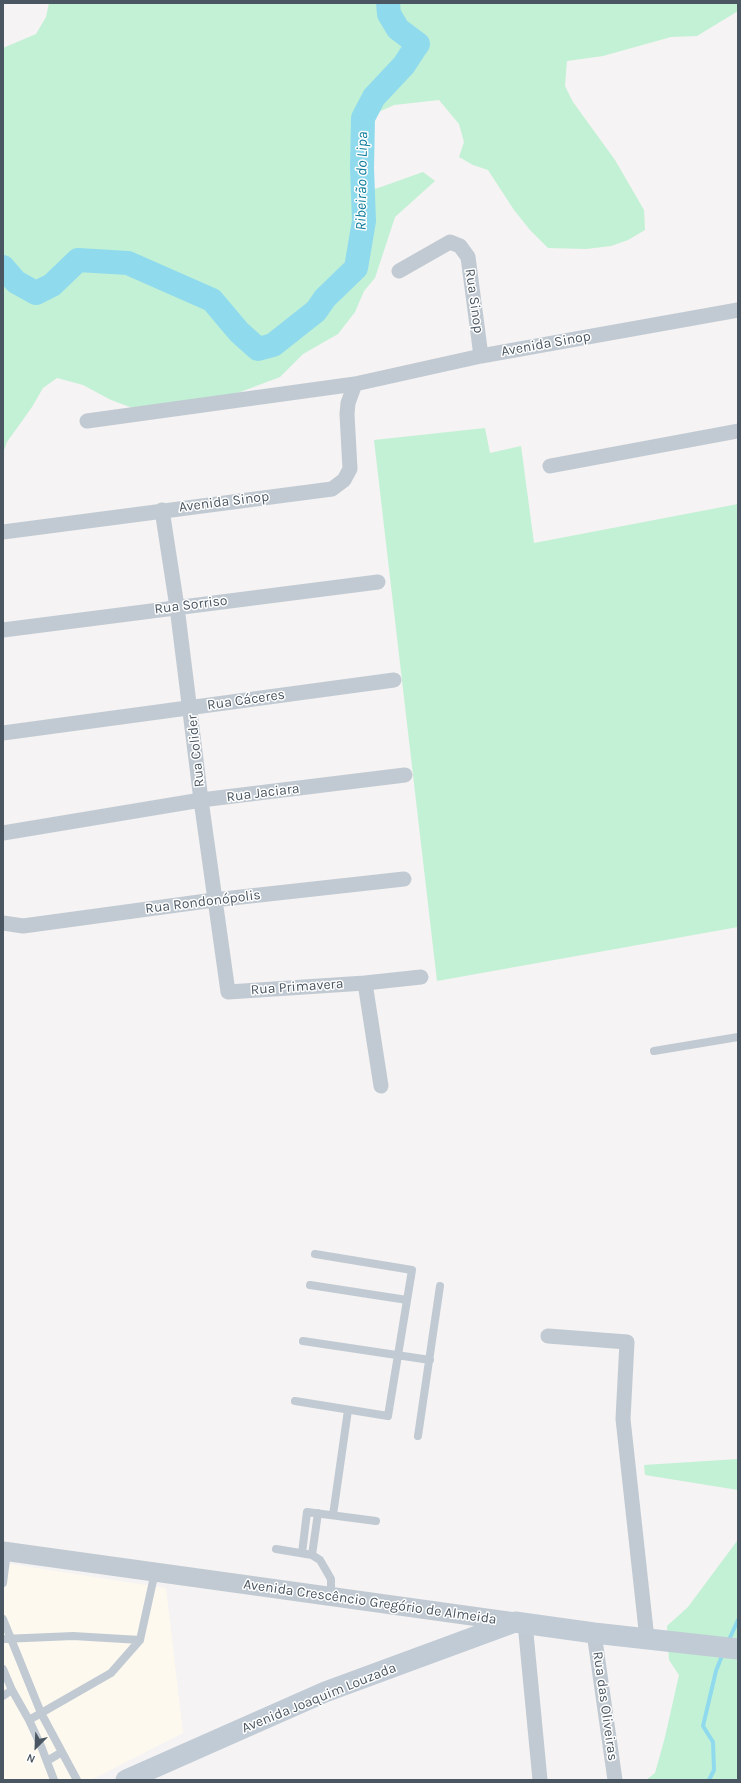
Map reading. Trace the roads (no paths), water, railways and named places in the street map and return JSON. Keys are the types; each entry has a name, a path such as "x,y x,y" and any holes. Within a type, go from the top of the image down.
{"main road":[{"name":"Avenida Crescêncio Gregório de Almeida","path":"520,1623 730,1648"},
{"name":"Avenida Joaquim Louzada","path":"126,1780 325,1692 520,1623"}],"street":[{"name":"Rua Sinop","path":"399,271 450,242 460,246 468,257 481,356"},
{"name":"Avenida Sinop","path":"87,420 355,384 481,356 738,310"},
{"name":"Avenida Sinop","path":"3,532 332,488 340,484 350,469 347,414 348,403 355,384"},
{"path":"550,466 738,431"},
{"name":"Rua Colider","path":"162,510 177,607 214,900 228,992"},
{"name":"Rua Sorriso","path":"3,630 378,582"},
{"name":"Rua Cáceres","path":"3,733 394,680"},
{"name":"Rua Jaciara","path":"3,833 201,800 405,775"},
{"name":"Rua Rondonópolis","path":"3,923 23,926 214,900 404,879"},
{"name":"Rua Primavera","path":"228,992 365,983 421,977"},
{"path":"365,983 381,1086"},
{"path":"548,1336 627,1342 623,1419 647,1639"},
{"name":"Avenida Crescêncio Gregório de Almeida","path":"5,1551 520,1623"},
{"path":"520,1623 540,1780"},
{"name":"Rua das Oliveiras","path":"594,1633 615,1780"}],"lane":[{"path":"654,1051 738,1037"},
{"path":"295,1401 388,1416 412,1270 315,1254"},
{"path":"310,1285 407,1300"},
{"path":"418,1436 440,1286"},
{"path":"303,1341 430,1360"},
{"path":"333,1515 348,1410"},
{"path":"302,1553 307,1512 376,1521"},
{"path":"312,1555 318,1513"},
{"path":"276,1549 312,1555 320,1560 331,1579 331,1596"},
{"path":"3,1583 5,1551"},
{"path":"29,1720 111,1673 140,1640 155,1572"},
{"path":"3,1619 7,1639 41,1714 77,1780"},
{"path":"7,1639 73,1636 140,1640"},
{"path":"3,1670 12,1690 29,1720 54,1780"},
{"path":"3,1696 12,1690"},
{"path":"47,1761 62,1752"}],"waterway":[{"name":"Ribeirão do Lipa","path":"3,267 16,282 36,293 52,285 78,260 128,263 212,300 239,332 258,349 273,345 316,311 325,298 356,268 364,221 362,168 363,118 374,97 404,65 418,44 398,29 389,14 388,3"},
{"path":"728,1642 738,1620"},
{"path":"709,1780 714,1770 713,1742 703,1726 716,1671 723,1653"}]}
